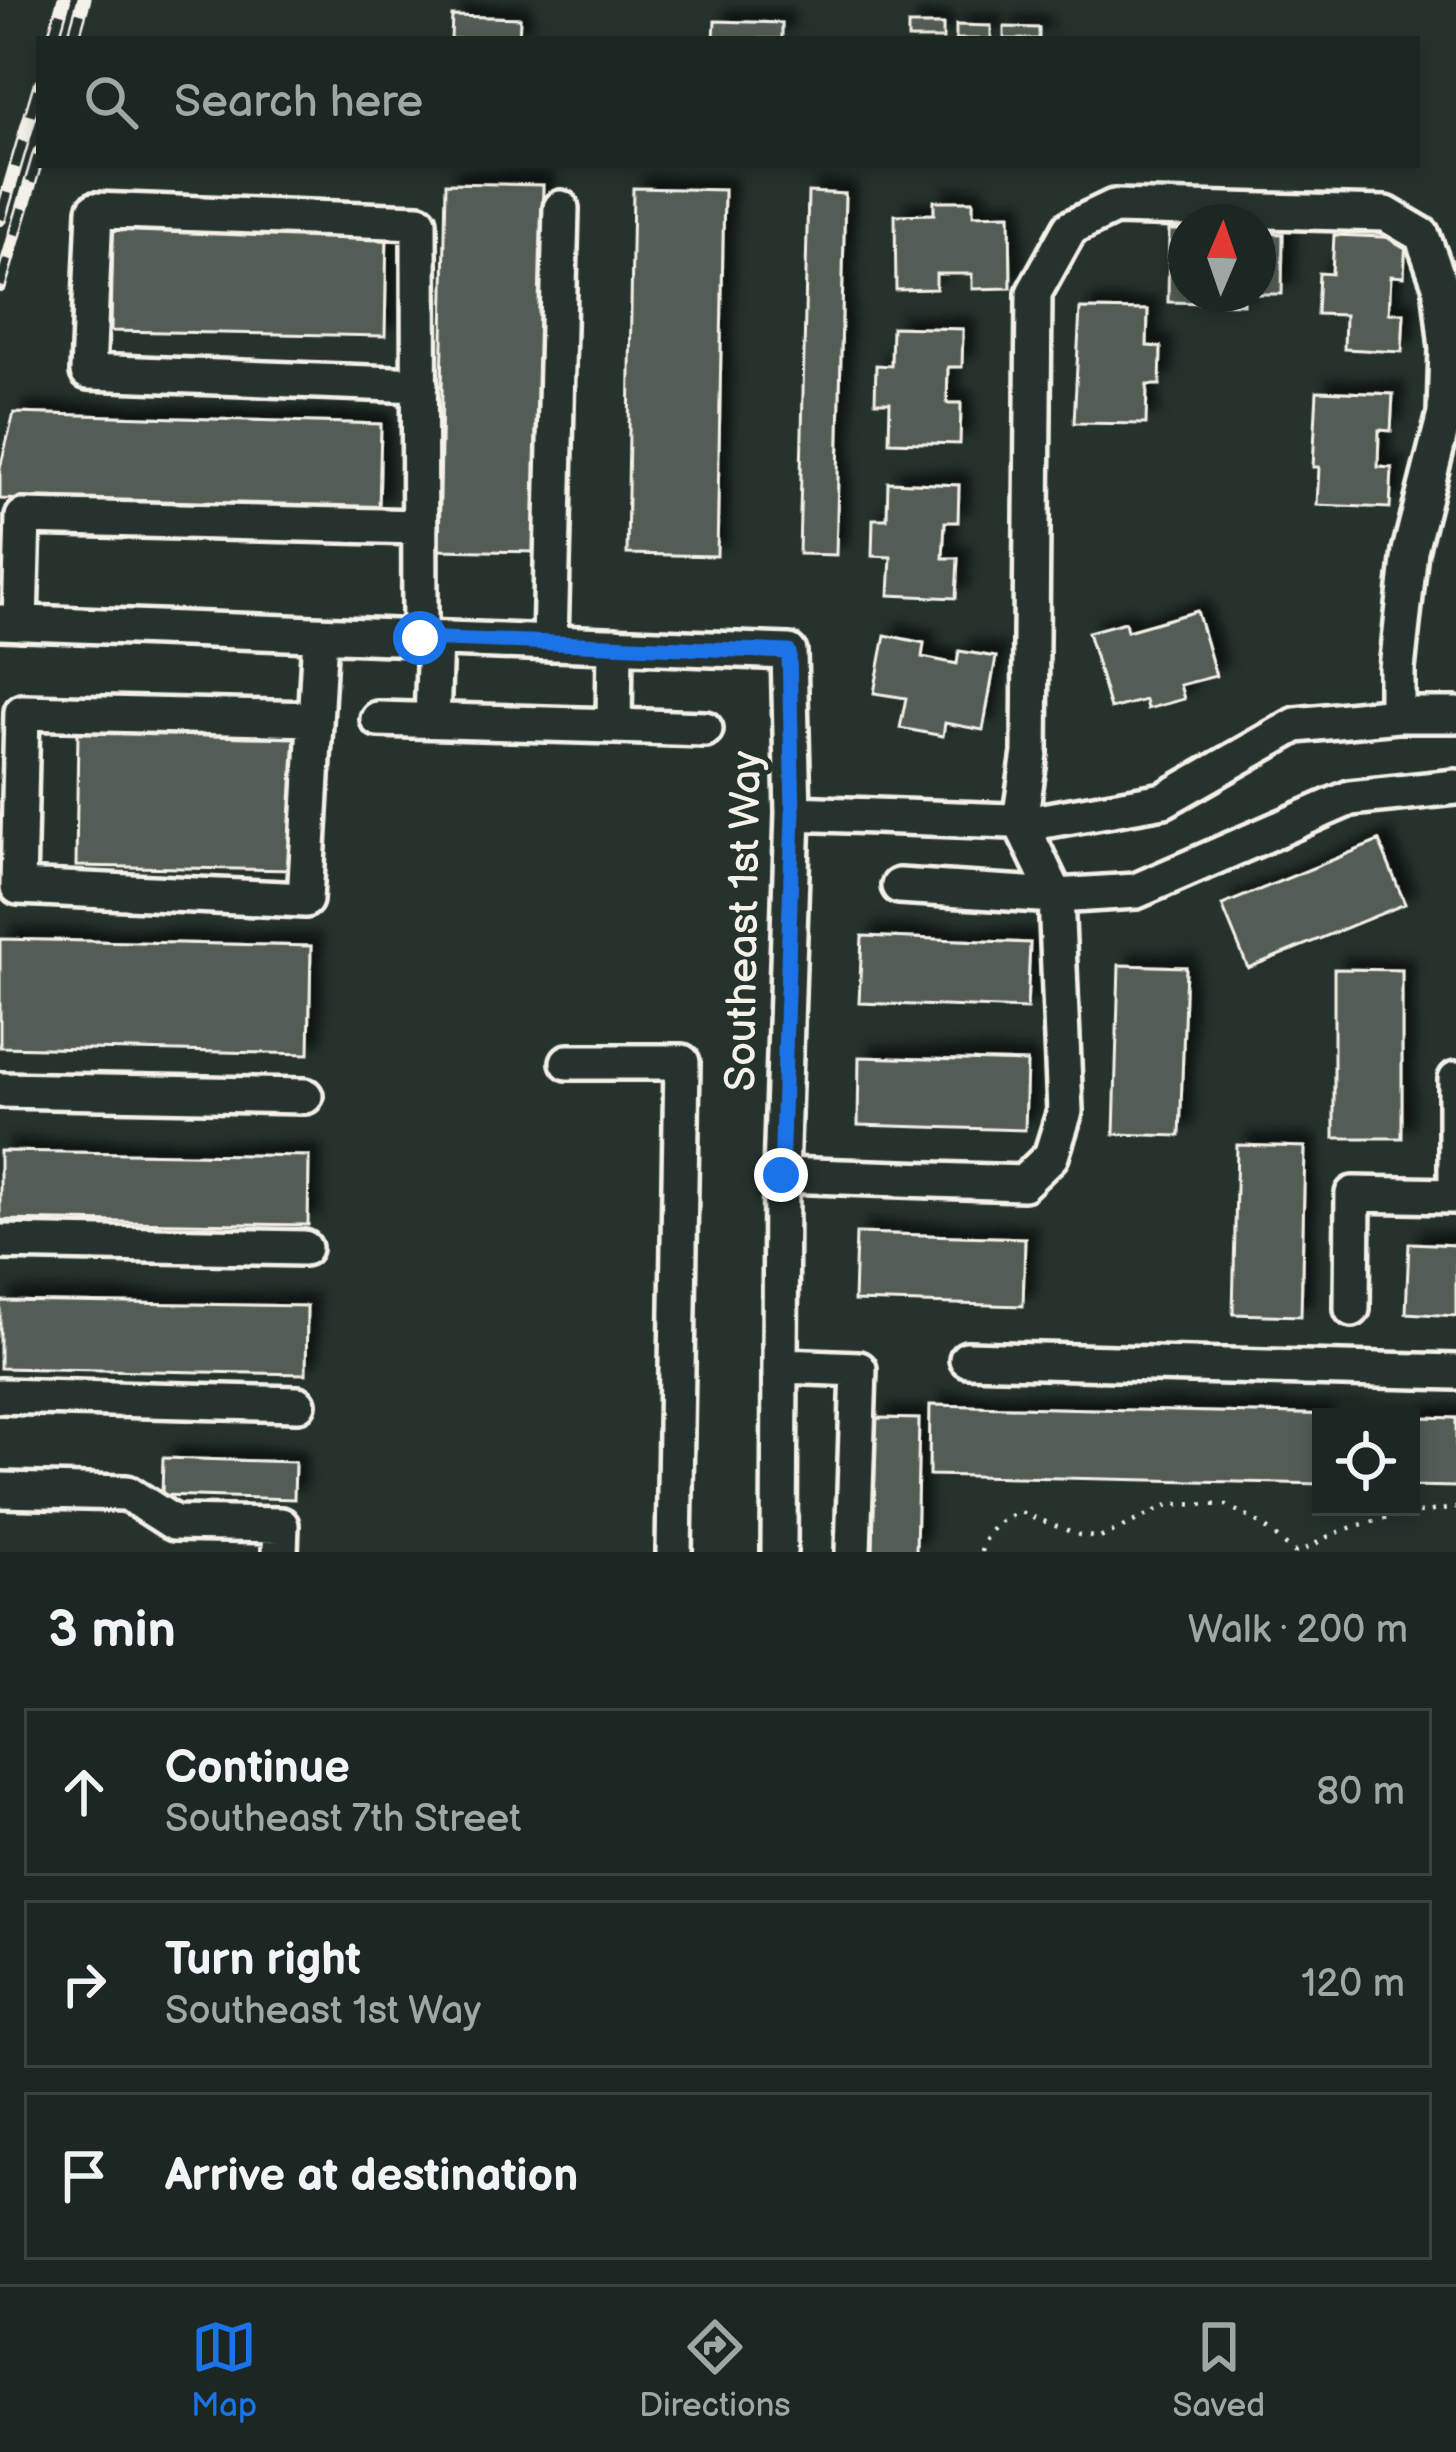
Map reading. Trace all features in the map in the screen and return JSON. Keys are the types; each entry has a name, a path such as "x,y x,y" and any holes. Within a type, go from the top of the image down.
{"street":[{"path":"781,1175 1023,1184 1052,1156 1065,1111 1056,896 1020,821 1030,752 1034,293 1070,228 1114,207 1386,214 1422,235 1440,285 1447,348 1445,414 1409,551 1397,716"},
{"path":"550,643 561,208"},
{"path":"420,385 88,372 95,210 419,222 420,385 420,526 432,719"},
{"path":"420,526 23,517 10,623 615,645 614,726"},
{"path":"315,719 22,712 9,889 305,900 320,634"},
{"name":"Southeast 1st Way","path":"615,645 789,652 793,813 781,1175 779,1552"},
{"path":"793,813 1020,821 1164,800 1295,725 1456,715"},
{"path":"378,718 705,729"},
{"path":"899,886 1056,896 1136,891 1350,798 1456,787"},
{"path":"568,1062 682,1062 674,1552"},
{"path":"1352,1309 1353,1194 1455,1196 1456,1079"},
{"path":"0,1090 305,1096"},
{"path":"0,1242 304,1248"},
{"path":"968,1360 1456,1372"},
{"path":"783,1366 859,1369 854,1552"},
{"path":"0,1396 298,1404"},
{"path":"0,1490 127,1493 183,1537 280,1525 280,1552"}],"path":[{"path":"981,1552 983,1538 1002,1519 1020,1512 1079,1535 1100,1538 1169,1504 1227,1505 1294,1552 1383,1521 1456,1508"}],"building":[{"path":"452,16 520,18 519,36 451,36"},
{"path":"715,21 782,23 782,36 714,36"},
{"path":"908,25 943,25 943,36 908,36"},
{"path":"956,25 991,26 991,36 956,36"},
{"path":"1004,27 1039,28 1039,36 1004,36"},
{"path":"446,183 543,185 536,552 439,550"},
{"path":"633,188 724,190 717,556 627,554"},
{"path":"808,192 845,194 836,555 799,554"},
{"path":"934,201 973,201 973,215 1010,214 1011,288 972,289 972,274 936,274 936,289 896,290 895,215 934,214"},
{"path":"113,224 387,229 385,336 111,331"},
{"path":"1276,234 1283,234 1282,294 1276,294"},
{"path":"1334,235 1406,238 1404,277 1391,276 1389,313 1404,313 1402,352 1344,349 1345,315 1317,314 1319,273 1332,274"},
{"path":"1080,309 1148,310 1147,346 1161,347 1160,385 1147,385 1146,424 1074,423"},
{"path":"892,327 963,329 962,367 948,367 947,403 961,403 960,444 889,442 890,402 875,402 876,365 891,366"},
{"path":"1317,391 1393,394 1391,431 1379,430 1378,467 1392,468 1390,508 1317,505 1319,467 1313,467"},
{"path":"14,413 381,424 379,510 0,499 0,468"},
{"path":"888,482 959,485 958,522 945,522 943,558 958,558 956,598 889,595 891,557 872,556 873,519 887,519"},
{"path":"1197,611 1216,676 1180,685 1184,699 1147,709 1145,700 1110,709 1088,632 1125,622 1127,631"},
{"path":"885,635 924,643 922,657 957,664 959,651 996,657 983,730 945,723 943,736 900,728 906,698 874,693"},
{"path":"78,732 298,736 296,870 76,866"},
{"path":"1379,841 1405,904 1248,968 1222,905"},
{"path":"862,936 1030,943 1027,1009 859,1003"},
{"path":"0,939 311,946 309,1054 0,1047"},
{"path":"1119,965 1186,967 1180,1136 1114,1134"},
{"path":"1334,969 1402,970 1402,1138 1334,1138"},
{"path":"859,1057 1027,1062 1025,1130 858,1125"},
{"path":"1237,1145 1305,1147 1301,1316 1233,1314"},
{"path":"0,1151 309,1156 308,1225 0,1220"},
{"path":"856,1233 1025,1238 1023,1306 854,1301"},
{"path":"1409,1243 1456,1245 1456,1316 1406,1313"},
{"path":"0,1301 307,1306 306,1374 0,1368"},
{"path":"930,1405 1312,1414 1312,1484 929,1475"},
{"path":"1420,1417 1456,1418 1456,1487 1420,1486"},
{"path":"876,1418 919,1419 916,1552 873,1552"},
{"path":"163,1458 295,1462 294,1499 162,1495"}],"railway":[{"path":"54,36 64,0"},
{"path":"74,36 84,0"},
{"path":"0,219 36,96"},
{"path":"0,286 36,163"}],"route":[{"path":"420,638 789,652 793,813 781,1175"}]}
